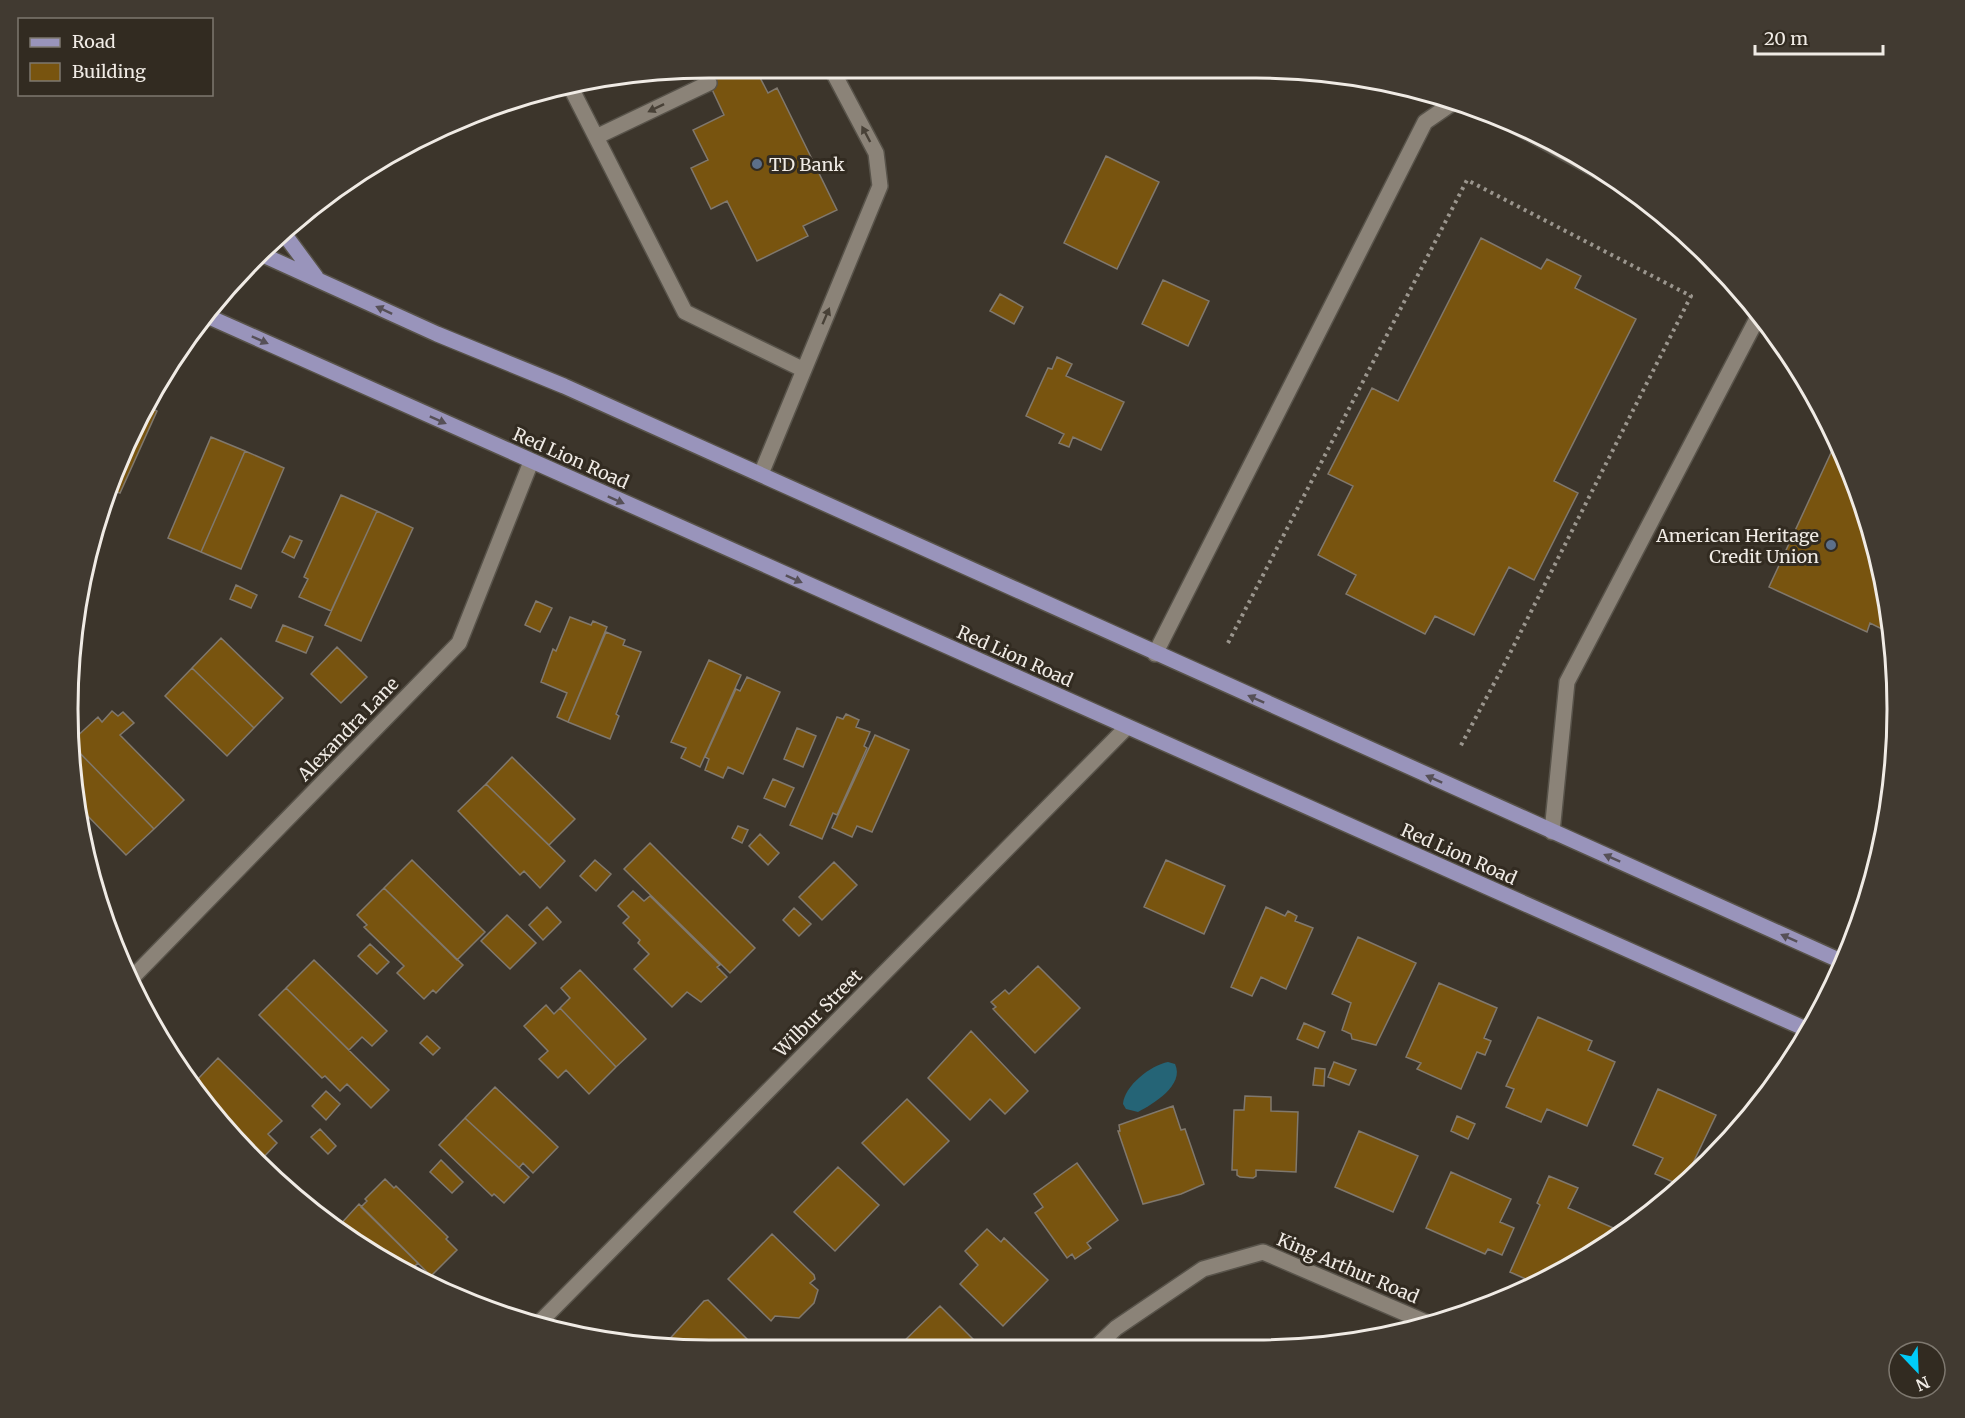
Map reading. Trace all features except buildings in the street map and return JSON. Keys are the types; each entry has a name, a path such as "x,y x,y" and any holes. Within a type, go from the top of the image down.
{"main road":[{"path":"288,239 318,280"},
{"path":"269,258 437,334 564,386 761,474 1155,654 1835,959"},
{"name":"Red Lion Road","path":"213,319 1800,1027"}],"street":[{"path":"761,474 880,186 876,153 836,78"},
{"path":"596,137 709,83"},
{"path":"574,93 685,312 804,370"},
{"path":"1155,654 1425,122 1446,107"},
{"path":"1552,832 1567,682 1755,323"},
{"name":"Alexandra Lane","path":"136,973 459,643 531,462"},
{"name":"Wilbur Street","path":"544,1318 1127,727"},
{"name":"King Arthur Road","path":"1103,1340 1116,1328 1203,1269 1263,1252 1417,1318"}],"path":[{"path":"1228,643 1467,180 1691,296 1505,663 1458,748"}],"water":[{"path":"1168,1062 1175,1064 1177,1072 1176,1079 1166,1093 1138,1112 1126,1109 1123,1104 1133,1084 1154,1067"}],"place":[{"name":"TD Bank","path":"757,164"},
{"name":"American Heritage Credit Union","path":"1831,545"}]}
